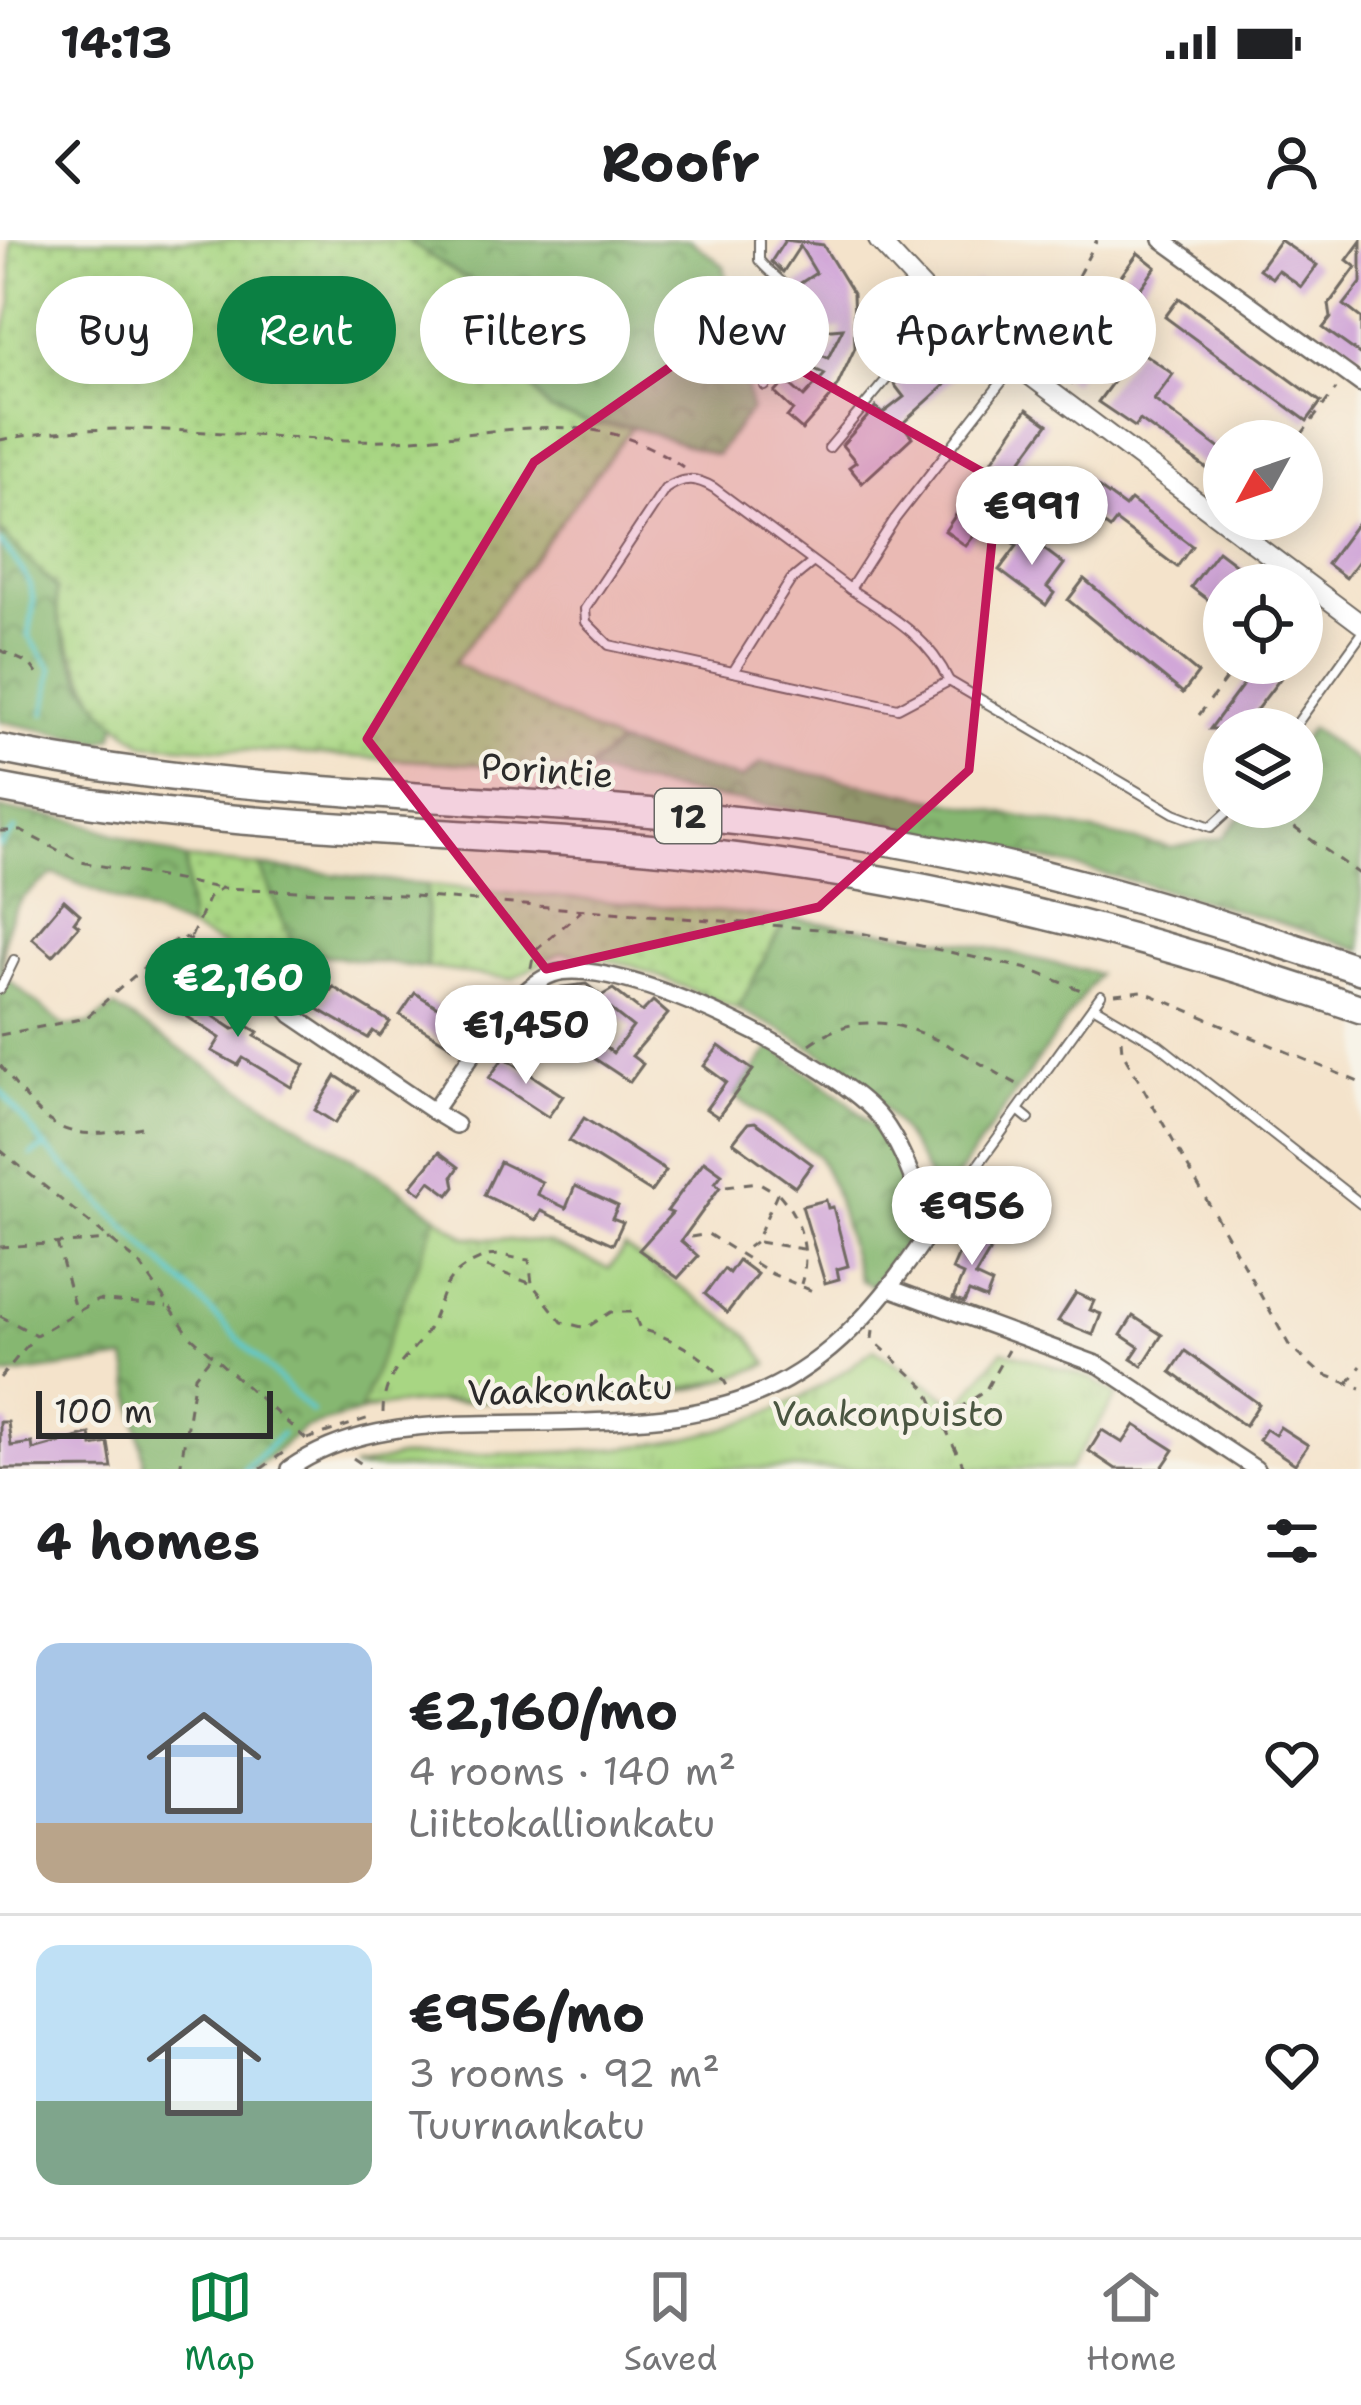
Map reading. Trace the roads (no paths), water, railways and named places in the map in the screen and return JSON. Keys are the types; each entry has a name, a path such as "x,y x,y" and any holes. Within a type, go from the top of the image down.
{"highway":[{"name":"Porintie","path":"0,749 177,779 818,830 1036,872 1206,919 1361,970"},
{"name":"Porintie","path":"0,788 297,828 562,843 808,867 1036,912 1188,952 1361,1009"}],"street":[{"path":"878,240 911,276"},
{"path":"1162,240 1354,379"},
{"path":"1039,384 1361,624"},
{"path":"433,1111 534,983 578,970 662,989 796,1057 881,1118 932,1228"},
{"path":"272,992 292,1015 456,1125"},
{"name":"Vaakonkatu","path":"289,1469 340,1442 379,1431 431,1424 654,1420 739,1402 794,1378 875,1310 932,1228"},
{"path":"892,1289 1099,1365 1256,1469"}],"lane":[{"path":"760,240 759,260 786,286 800,324 790,363 765,386"},
{"path":"829,448 880,384"},
{"path":"850,589 895,519 998,384"},
{"path":"949,682 898,708 609,645 586,622 586,609 664,489 696,478 915,632 936,655 949,682 1174,813 1203,824"},
{"path":"733,672 790,580 812,563"},
{"path":"1308,708 1361,634"},
{"path":"0,988 14,960"},
{"path":"932,1228 1097,1000 1361,1204"},
{"path":"1018,1110 1029,1119"}],"waterway":[{"path":"0,542 30,585 33,608 28,636 52,669 45,714"},
{"path":"0,846 15,830"},
{"path":"0,1090 45,1147 312,1412"},
{"path":"31,1155 45,1147"},
{"path":"245,1469 282,1434"}],"park label":[{"name":"Vaakonpuisto","path":"888,1413"}]}
